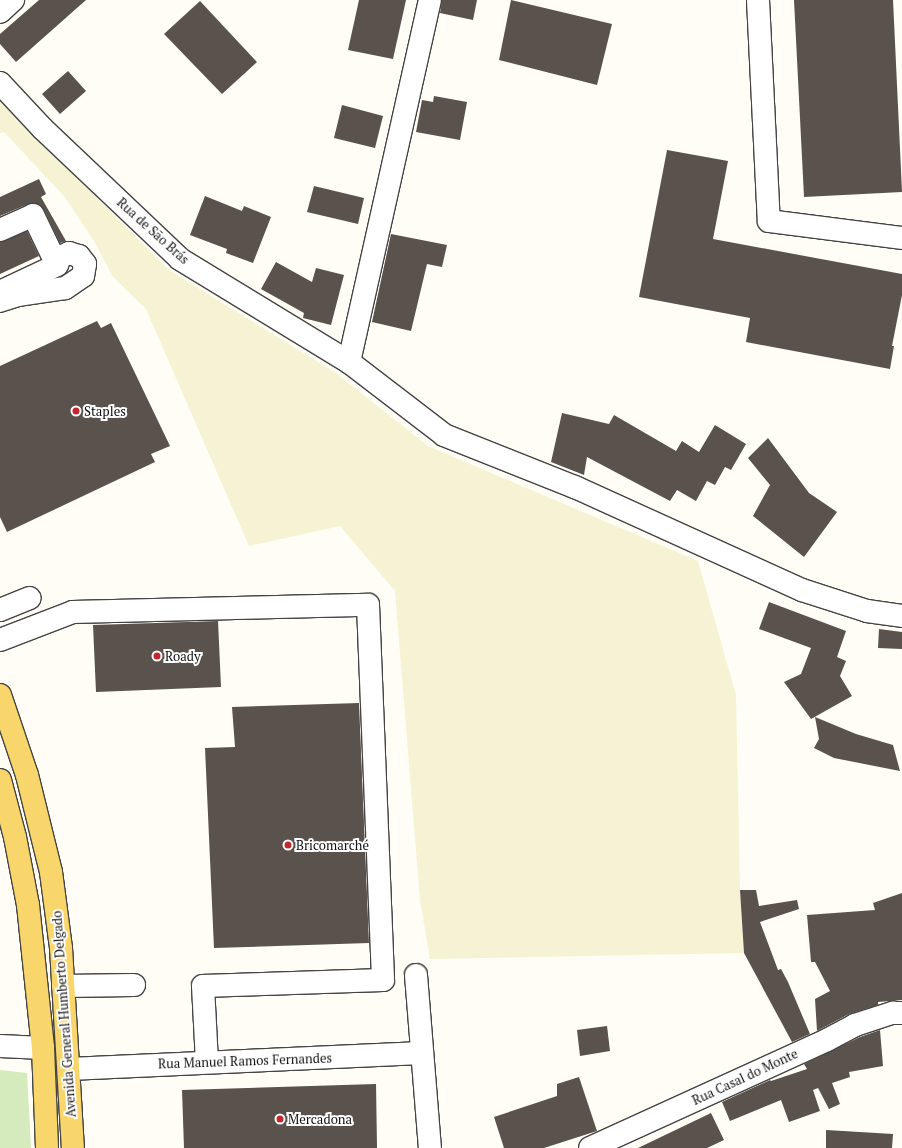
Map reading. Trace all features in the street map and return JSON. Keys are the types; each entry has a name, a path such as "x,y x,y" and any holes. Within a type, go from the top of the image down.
{"main road":[{"name":"Avenida General Humberto Delgado","path":"0,695 31,789 51,872 61,948 73,1148"},
{"name":"Avenida General Humberto Delgado","path":"0,780 4,811 28,905 43,1048 47,1148"}],"street":[{"path":"0,12 12,0"},
{"path":"349,362 430,0"},
{"path":"758,0 769,221 902,238"},
{"name":"Rua de São Brás","path":"0,83 42,128 180,259 349,362 444,435 575,487 802,590 867,611 902,616"},
{"path":"0,230 33,215 57,265"},
{"path":"0,292 57,265 60,257 69,253 79,256 85,264 83,276 65,288 18,295 0,301"},
{"path":"0,610 30,598"},
{"path":"0,640 73,612 368,605 383,980 203,986 207,1062"},
{"path":"416,975 430,1148"},
{"path":"63,986 134,985"},
{"name":"Rua Casal do Monte","path":"590,1148 855,1026 893,1013 902,1013"},
{"path":"0,1046 43,1048"},
{"name":"Rua Manuel Ramos Fernandes","path":"69,1069 422,1053"}],"shaded area":[{"path":"0,100 169,270 336,373 428,446 698,561 736,695 740,890 744,953 430,959 420,900 395,591 340,526 249,546 146,309 113,277 94,241 64,196 4,132 0,133"}],"green space":[{"path":"0,1070 27,1073 31,1148 0,1148"}],"building":[{"path":"39,0 86,0 16,62 0,44 0,34"},
{"path":"359,0 406,0 393,59 348,50"},
{"path":"442,0 477,0 473,20 440,13"},
{"path":"511,0 612,24 597,85 499,60"},
{"path":"794,0 893,0 902,192 804,197"},
{"path":"200,1 257,62 222,94 164,34"},
{"path":"68,71 86,91 60,114 42,94"},
{"path":"434,96 467,102 460,140 416,132 422,100 433,102"},
{"path":"342,105 383,116 375,148 334,138"},
{"path":"667,150 728,161 713,239 902,274 902,295 892,346 894,346 890,369 746,342 750,318 639,297"},
{"path":"39,179 46,194 41,197 66,241 60,243 44,210 40,205 34,203 28,204 0,216 0,197"},
{"path":"314,186 364,198 358,224 307,212"},
{"path":"205,196 242,211 244,206 271,217 253,263 226,253 227,249 190,235"},
{"path":"27,231 39,256 0,274 0,242"},
{"path":"391,234 447,245 442,267 427,264 411,331 372,322"},
{"path":"276,262 312,282 316,268 344,275 331,325 303,318 304,313 261,289"},
{"name":"Staples","path":"97,321 101,328 111,323 170,446 151,454 155,462 7,532 0,517 0,366"},
{"path":"562,413 609,424 614,415 676,451 682,441 699,452 715,425 746,444 731,470 725,467 715,485 707,481 696,501 677,490 670,501 587,457 584,475 551,462"},
{"path":"768,438 809,493 837,512 804,557 753,516 770,485 748,458"},
{"path":"769,602 846,631 837,657 846,661 840,676 852,696 811,719 784,682 801,674 811,648 759,629"},
{"name":"Roady","path":"218,621 221,687 96,692 93,625"},
{"path":"879,629 902,632 902,649 878,648"},
{"name":"Bricomarché","path":"359,703 369,943 214,948 205,748 235,747 232,707"},
{"path":"815,717 856,734 893,745 900,771 834,758 814,748 819,739"},
{"path":"740,890 756,890 759,906 797,900 799,909 760,922 778,970 781,969 788,982 810,1034 792,1042 744,953"},
{"path":"902,893 902,1000 878,1002 878,1005 849,1014 817,1031 815,999 830,991 815,962 811,962 807,915 875,910 873,903"},
{"path":"607,1026 610,1051 580,1056 577,1030"},
{"path":"880,1030 883,1066 849,1072 850,1077 832,1083 840,1104 829,1109 818,1088 813,1090 820,1111 789,1122 781,1100 730,1121 722,1102 770,1080 771,1081 807,1069 804,1064 860,1037"},
{"path":"579,1077 597,1131 544,1148 504,1148 494,1117 557,1096 557,1084"},
{"name":"Mercadona","path":"376,1084 377,1148 184,1148 182,1090"},
{"path":"711,1113 724,1140 707,1148 638,1148"},
{"path":"826,1130 893,1134 892,1148 826,1148"}],"place":[{"name":"Staples","path":"76,411"},
{"name":"Roady","path":"157,656"},
{"name":"Bricomarché","path":"288,845"},
{"name":"Mercadona","path":"280,1119"}]}
